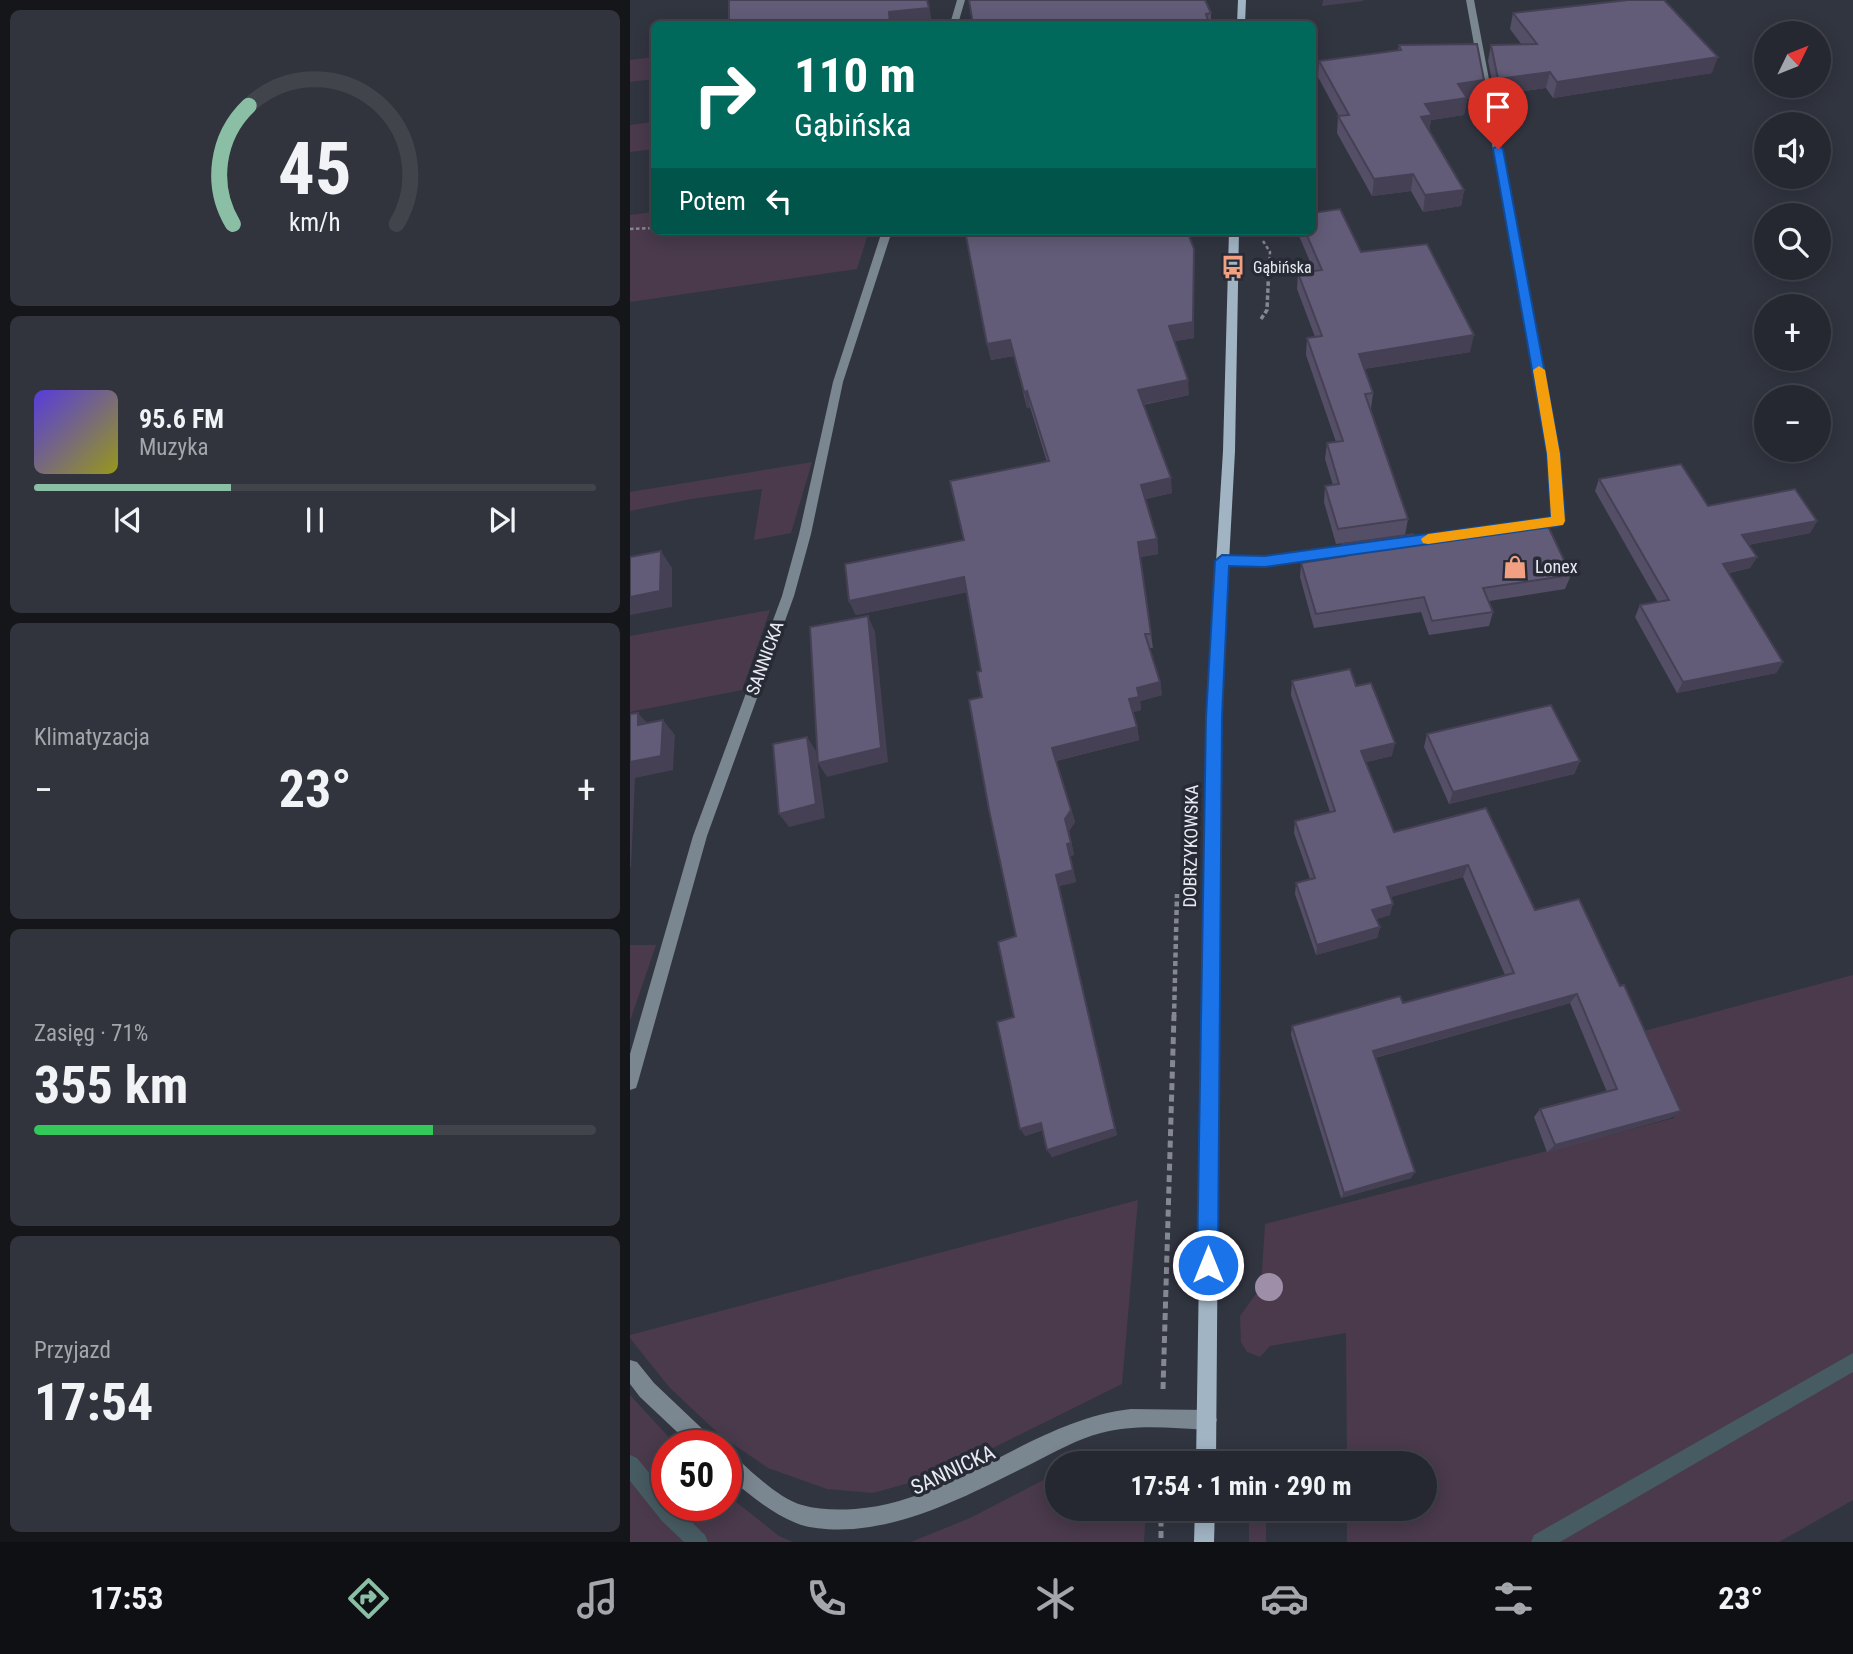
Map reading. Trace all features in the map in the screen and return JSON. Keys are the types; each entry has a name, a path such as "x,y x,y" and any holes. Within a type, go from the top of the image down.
{"main road":[{"path":"1241,21 1242,0"},
{"name":"DOBRZYKOWSKA","path":"1206,1451 1212,797 1215,668 1229,450 1234,235"},
{"path":"1204,1542 1205,1521"}],"street":[{"path":"955,21 961,0"},
{"path":"1381,546 1558,521 1554,454 1470,0"},
{"name":"SANNICKA","path":"630,1082 700,836 788,596 805,534 838,382 886,235"},
{"path":"1222,561 1265,562 1367,547"},
{"path":"630,1369 647,1390 689,1430"},
{"name":"SANNICKA","path":"742,1475 800,1516 841,1527 879,1522 947,1502 1085,1428 1120,1418 1207,1420"}],"path":[{"path":"630,229 651,228"},
{"path":"1162,1451 1177,894"},
{"path":"1161,1521 1161,1542"}],"shaded area":[{"path":"651,57 651,79 630,82 630,60"},
{"path":"651,122 651,149 630,152 630,125"},
{"path":"651,212 651,235 868,235 857,269 630,302 630,215"},
{"path":"812,462 791,533 754,540 762,489 630,511 630,492"},
{"path":"770,610 742,690 630,712 630,636"},
{"path":"630,945 656,945 630,1021"},
{"path":"1853,975 1853,1500 1779,1542 1347,1542 1347,1521 1437,1521 1437,1451 1347,1451 1346,1333 1270,1346 1260,1357 1247,1352 1241,1342 1240,1316 1261,1287 1265,1224 1674,1118 1633,1034"},
{"path":"1138,1200 1122,1384 938,1475 873,1493 827,1489 768,1468 742,1450 742,1430 715,1430 669,1387 630,1335"},
{"path":"630,1395 662,1430 651,1430 651,1521 742,1521 742,1507 779,1536 793,1542 630,1542"},
{"path":"1045,1479 1045,1521 1145,1521 1144,1542 911,1542 970,1518"},
{"path":"1249,1521 1266,1521 1266,1542 1249,1542"}],"building":[{"path":"729,0 927,0 929,8 889,12 890,21 729,21"},
{"path":"969,0 1205,0 1211,13 1206,14 1208,21 972,21"},
{"path":"1628,0 1664,0 1718,57 1557,82 1550,72 1498,79 1491,45 1537,44 1513,13"},
{"path":"1477,44 1484,80 1458,84 1467,98 1425,104 1432,115 1421,117 1464,190 1425,195 1413,174 1374,179 1338,116 1349,115 1319,61 1401,50 1399,45"},
{"path":"1340,209 1361,252 1427,244 1474,335 1359,354 1373,393 1365,394 1408,519 1338,529 1325,486 1339,484 1327,443 1343,441 1307,338 1322,336 1298,273 1322,270 1307,235 1316,235 1316,212"},
{"path":"966,235 1189,235 1194,249 1193,322 1169,326 1188,380 1138,390 1171,478 1141,485 1157,539 1138,542 1151,634 1145,634 1160,682 1137,688 1139,697 1129,699 1137,727 1052,748 1071,810 1065,819 1071,843 1067,844 1073,870 1056,875 1115,1129 1047,1150 1041,1123 1020,1129 997,1022 1014,1017 998,942 1016,936 969,700 982,697 977,672 981,671 964,577 849,601 845,564 964,540 950,481 1049,461 1027,391 1024,392 1010,340 987,344"},
{"path":"1681,464 1708,506 1795,489 1817,521 1742,535 1757,557 1723,564 1783,662 1683,682 1640,605 1669,600 1599,479"},
{"path":"1548,526 1571,575 1483,588 1493,612 1432,621 1424,597 1316,614 1301,563 1346,556 1342,544 1413,534 1416,545"},
{"path":"661,551 660,591 630,597 630,557"},
{"path":"868,616 881,748 818,763 810,627"},
{"path":"1350,669 1356,686 1371,683 1395,743 1361,751 1394,832 1486,808 1535,910 1579,899 1620,986 1624,985 1681,1111 1555,1145 1540,1109 1617,1089 1577,994 1373,1051 1415,1172 1344,1193 1292,1026 1400,996 1403,1003 1514,973 1468,865 1387,887 1393,904 1372,910 1380,927 1317,945 1296,883 1315,878 1295,821 1335,811 1292,681"},
{"path":"1551,705 1580,761 1453,792 1427,734"},
{"path":"638,713 638,725 663,720 661,756 630,762 630,714"},
{"path":"807,737 816,804 779,814 773,744"}],"waterway":[{"path":"1541,1542 1853,1362"},
{"path":"630,1465 669,1514 698,1542"}],"slow traffic":[{"path":"1428,539 1558,521 1554,454 1539,370"}],"place":[{"name":"Gąbińska","path":"1233,267"},
{"name":"Lonex","path":"1515,567"}],"route":[{"path":"1208,1265 1214,717 1222,561 1265,562 1558,521 1554,454 1498,149"}]}
